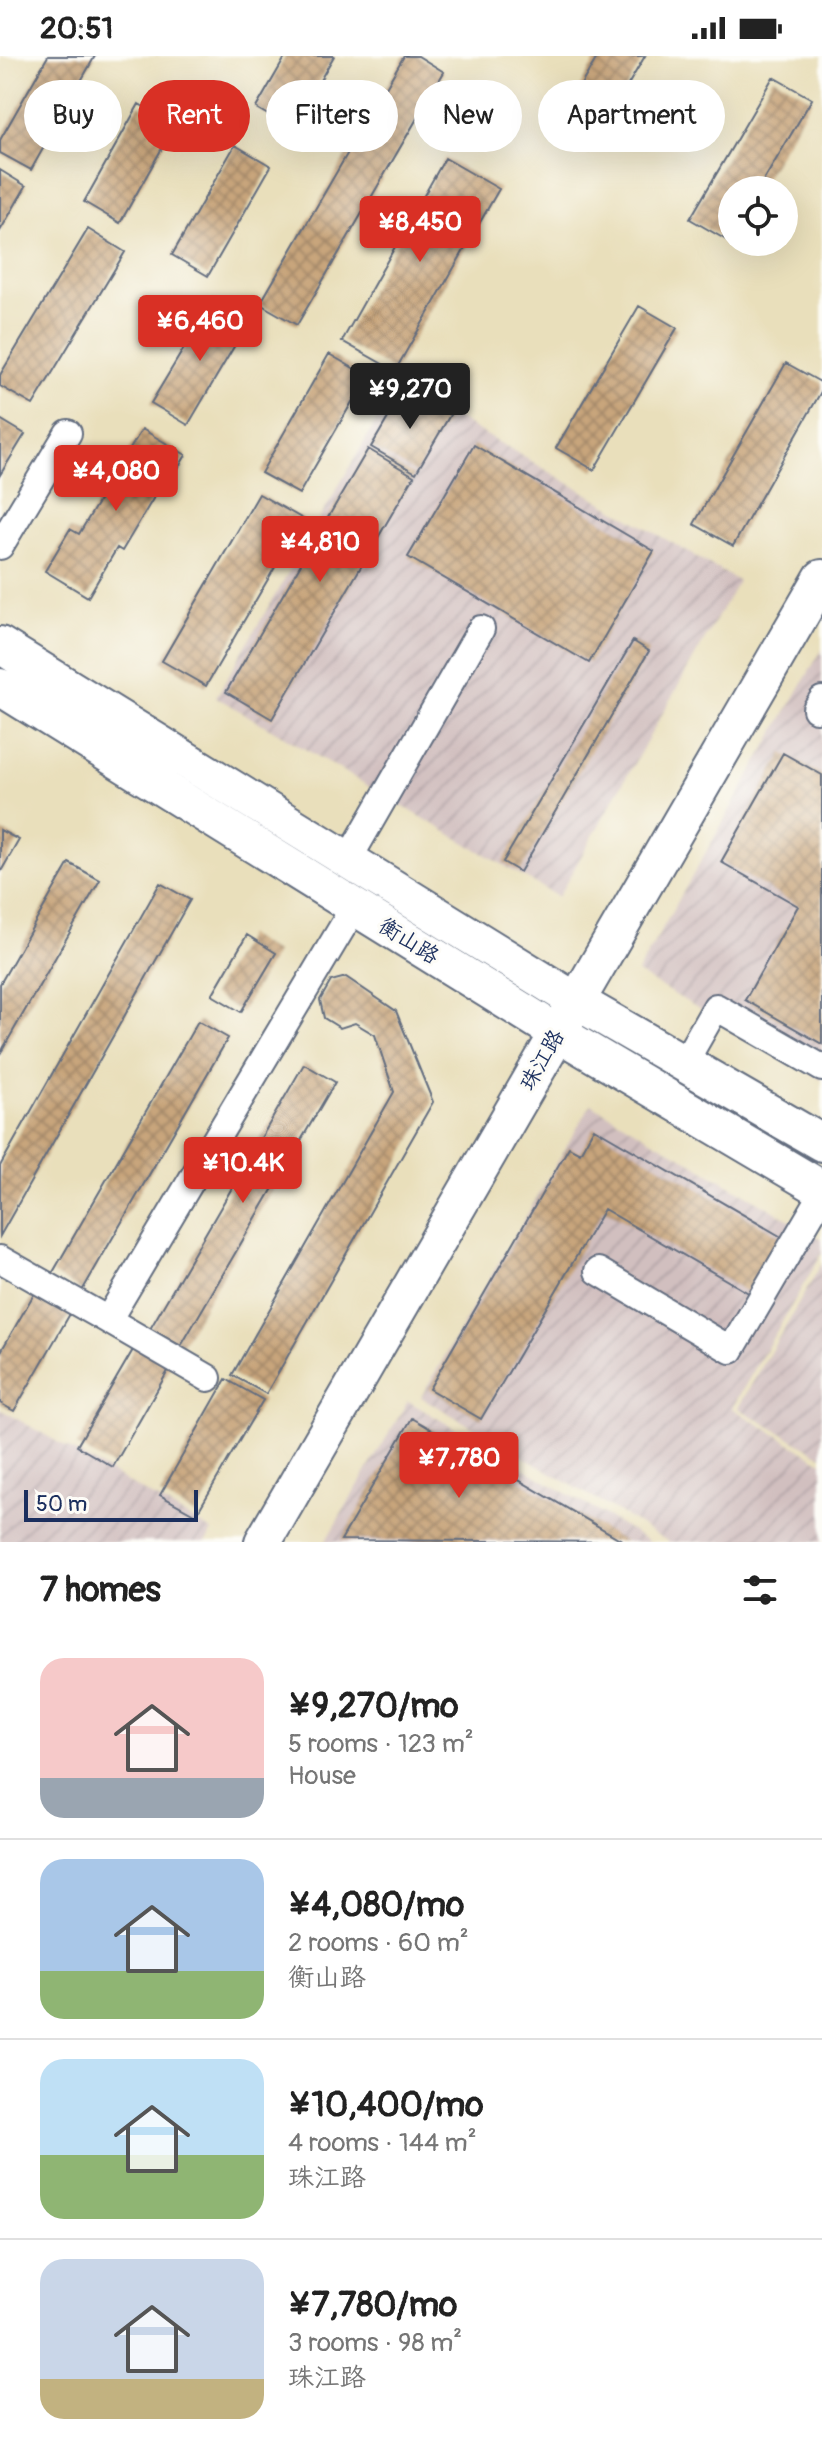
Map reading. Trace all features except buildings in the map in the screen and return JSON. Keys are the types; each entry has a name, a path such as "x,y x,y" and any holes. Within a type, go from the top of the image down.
{"street":[{"path":"0,546 68,433"},
{"name":"珠江路","path":"263,1542 822,578"},
{"path":"348,860 481,629"},
{"name":"衡山路","path":"0,645 576,1001 822,1143"},
{"name":"衡山路","path":"0,687 558,1033 822,1192"},
{"path":"108,1320 355,906"},
{"path":"684,1063 716,1007 822,1068"},
{"path":"598,1271 731,1350 822,1192"},
{"path":"0,1259 208,1378"}],"shaded area":[{"path":"398,384 738,581 558,897 216,697"},
{"path":"822,649 822,1080 637,973"},
{"path":"591,1104 822,1239 822,1253 732,1408 822,1462 822,1542 669,1542 421,1397"},
{"path":"822,1263 822,1456 738,1408"},
{"path":"408,1401 650,1542 325,1542"},
{"path":"0,1409 212,1531 206,1542 0,1542"}]}
